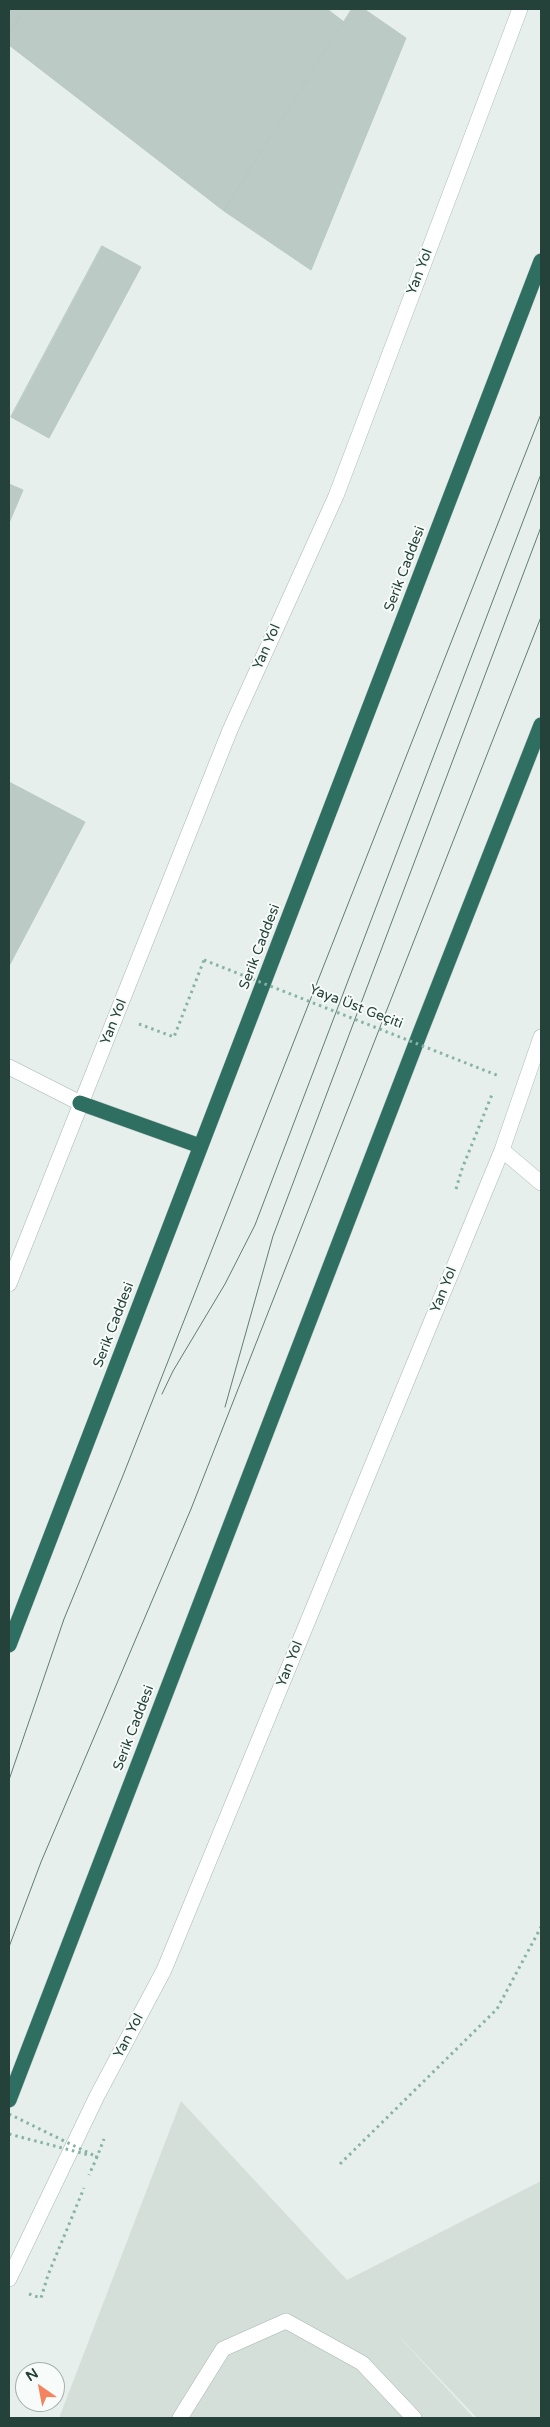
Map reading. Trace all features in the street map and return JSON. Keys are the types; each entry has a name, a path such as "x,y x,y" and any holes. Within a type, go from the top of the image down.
{"highway":[{"name":"Serik Caddesi","path":"9,1645 541,261"},
{"name":"Serik Caddesi","path":"9,2100 416,1042 541,725"},
{"path":"80,1103 200,1146"}],"street":[{"name":"Yan Yol","path":"9,1284 230,730 336,496 520,9"},
{"name":"Yan Yol","path":"9,2279 97,2096 164,1970 502,1150 541,1037"},
{"path":"9,1067 80,1103"},
{"path":"502,1150 541,1183"},
{"path":"180,2418 223,2349 286,2321 362,2362 414,2418"}],"path":[{"name":"Yaya Üst Geçiti","path":"116,1016 174,1037 204,960 499,1076 462,1169"},
{"path":"340,2164 497,2009 541,1927"},
{"path":"9,2114 97,2157"},
{"path":"9,2134 97,2157"},
{"path":"48,2275 104,2139"}],"shaded area":[{"path":"181,2101 347,2280 541,2181 541,2418 477,2418 392,2329 474,2418 59,2418 61,2412 65,2412 65,2402"}],"building":[{"path":"9,9 27,9 9,33"},
{"path":"27,9 327,9 344,22 224,211 9,45 9,33"},
{"path":"352,9 364,9 406,38 311,270 224,211"},
{"path":"102,246 141,267 49,438 11,417"},
{"path":"9,484 23,490 9,523"},
{"path":"9,782 85,822 9,966"}],"tram line":[{"path":"9,1780 64,1619 122,1478 541,414"},
{"path":"162,1394 173,1371 225,1284 255,1225 541,474"},
{"path":"225,1407 273,1236 541,527"},
{"path":"9,1947 41,1862 191,1509 541,617"}]}
